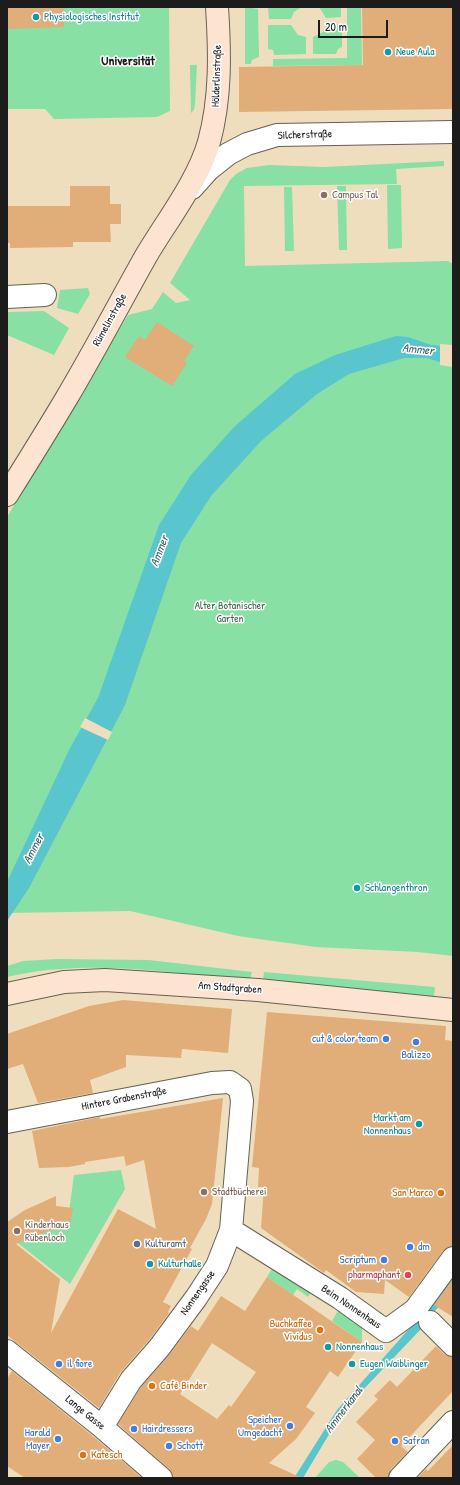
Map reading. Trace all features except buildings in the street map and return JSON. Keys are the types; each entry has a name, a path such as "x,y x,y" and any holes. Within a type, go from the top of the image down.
{"main road":[{"name":"Hölderlinstraße","path":"208,144 215,117 218,92 220,53 217,7"},
{"name":"Rümelinstraße","path":"7,494 66,398 116,309 180,201 199,167 208,144"},
{"name":"Am Stadtgraben","path":"7,994 64,982 105,980 258,990 453,1010"}],"street":[{"name":"Silcherstraße","path":"180,201 209,169 228,154 260,139 278,135 453,132"},
{"path":"7,297 44,295"},
{"name":"Hintere Grabenstraße","path":"7,1122 212,1082 230,1082 240,1089"},
{"name":"Nonnengasse","path":"102,1427 131,1380 159,1348 196,1298 217,1266 231,1230 242,1101 240,1089"},
{"name":"Beim Nonnenhaus","path":"231,1230 340,1298 386,1331 415,1310 453,1258"},
{"path":"430,1322 453,1345"},
{"name":"Lange Gasse","path":"7,1351 102,1427 161,1478"},
{"path":"400,1478 453,1422"}],"green space":[{"path":"7,7 169,7 170,111 157,117 54,119 45,109 7,109"},
{"path":"245,7 258,9 259,57 252,60 251,64 245,64"},
{"path":"268,7 302,7 294,12 291,19 269,19"},
{"path":"319,7 341,7 341,17 326,18"},
{"path":"347,7 361,7 362,65 273,66 273,59 347,58"},
{"path":"342,24 342,47 338,49 336,54 313,54 313,37 323,32 326,25"},
{"path":"268,25 291,25 298,35 306,37 306,54 274,55 273,50 268,49"},
{"path":"190,65 197,65 195,104 194,110 191,113"},
{"name":"Alter Botanischer Garten","path":"444,161 444,166 396,169 397,184 244,186 245,266 448,261 453,264 453,956 418,952 316,947 238,936 130,911 7,913 7,517 128,315 152,309 163,292 176,303 190,300 170,283 230,180 236,174 247,168 269,165 324,167"},
{"path":"387,185 401,185 402,248 388,249"},
{"path":"337,186 346,186 347,250 339,250"},
{"path":"284,187 292,187 294,251 285,251"},
{"path":"88,288 90,294 78,314 57,308 60,290"},
{"path":"44,311 69,328 54,355 7,335 7,312"},
{"path":"57,959 149,960 252,972 250,980 159,971 98,968 67,968 37,971 7,977 7,966 23,961"},
{"path":"264,972 435,987 434,996 263,981"},
{"path":"121,1170 125,1189 70,1284 14,1240 68,1219 74,1175"},
{"path":"273,1267 312,1290 308,1297 297,1289 293,1295 267,1277"},
{"path":"339,1309 362,1324 362,1342 332,1321"},
{"path":"336,1460 343,1462 360,1478 315,1478 329,1462"}],"water":[{"name":"Ammer","path":"396,336 408,337 431,345 453,347 443,363 427,358 404,358 349,374 317,394 261,441 211,496 181,543 125,705 29,888 7,921 7,882 70,748 98,698 159,525 191,475 234,427 295,374 335,355"},
{"name":"Ammerkanal","path":"453,1276 453,1288 421,1329 360,1393 334,1426 303,1478 294,1478 337,1410 440,1294"}],"pier":[{"path":"440,344 453,345 453,367 440,365"},
{"path":"85,718 112,732 108,740 80,727"}],"place":[{"name":"Physiologisches Institut","path":"36,17"},
{"name":"Neue Aula","path":"388,52"},
{"name":"Campus Tal","path":"324,195"},
{"name":"Schlangenthron","path":"357,888"},
{"name":"cut & color team","path":"386,1039"},
{"name":"Balizzo","path":"416,1042"},
{"name":"Markt am Nonnenhaus","path":"419,1124"},
{"name":"Stadtbücherei","path":"204,1192"},
{"name":"San Marco","path":"441,1193"},
{"name":"Kinderhaus Rübenloch","path":"17,1231"},
{"name":"Kulturamt","path":"137,1244"},
{"name":"dm","path":"410,1247"},
{"name":"Scriptum","path":"384,1260"},
{"name":"Kulturhalle","path":"150,1264"},
{"name":"pharmaphant","path":"408,1275"},
{"name":"Buchkaffee Vividus","path":"320,1330"},
{"name":"Nonnenhaus","path":"328,1347"},
{"name":"il fiore","path":"59,1364"},
{"name":"Eugen Waiblinger","path":"352,1364"},
{"name":"Café Binder","path":"152,1386"},
{"name":"Speicher Umgedacht","path":"290,1426"},
{"name":"Hairdressers","path":"134,1429"},
{"name":"Harald Mayer","path":"58,1439"},
{"name":"Safran","path":"395,1441"},
{"name":"Schott","path":"169,1446"},
{"name":"Katesch","path":"83,1455"}],"district":[{"name":"Universität","path":"128,62"}]}
